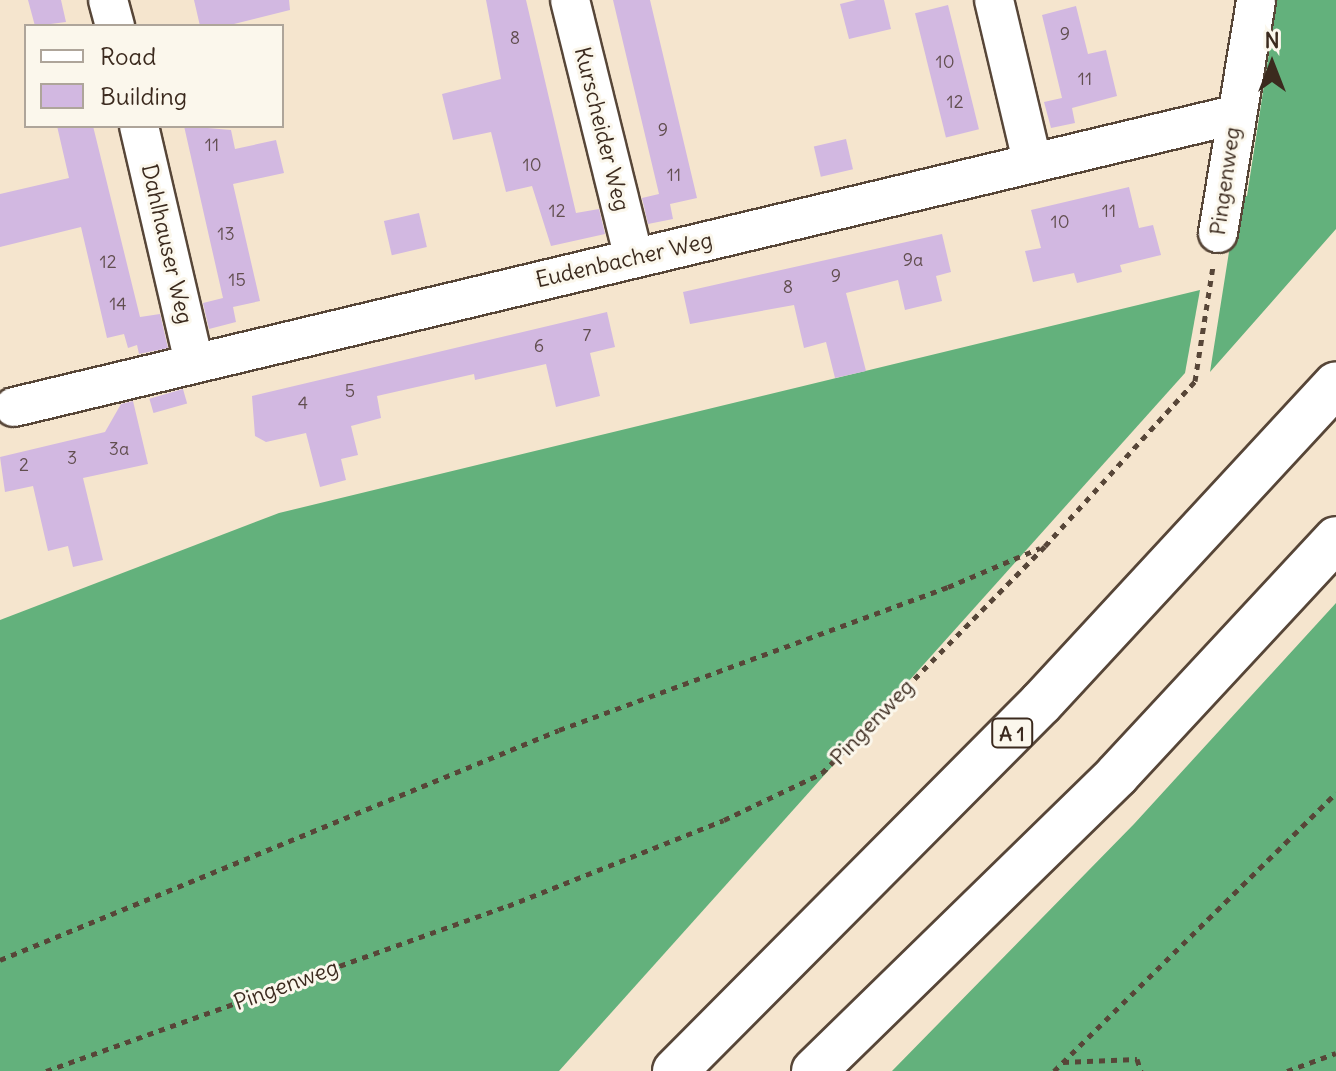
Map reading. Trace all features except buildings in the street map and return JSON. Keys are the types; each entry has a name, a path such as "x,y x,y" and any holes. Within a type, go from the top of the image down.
{"highway":[{"name":"A 1","path":"675,1071 1041,703 1336,384"},
{"path":"814,1071 1117,775 1336,539"}],"street":[{"path":"108,0 114,24"},
{"name":"Kurscheider Weg","path":"570,0 634,258"},
{"path":"994,0 1032,161"},
{"name":"Pingenweg","path":"1218,233 1234,115 1256,0"},
{"name":"Eudenbacher Weg","path":"14,407 1234,115"},
{"name":"Dahlhauser Weg","path":"139,128 194,362"}],"path":[{"name":"Pingenweg","path":"46,1071 508,906 724,820 822,773 1045,546 1195,381 1218,233"},
{"path":"0,960 559,730 948,587 1045,546"},
{"path":"1054,1071 1336,793"},
{"path":"1287,1071 1336,1053"},
{"path":"1063,1062 1137,1059 1141,1071"}],"green space":[{"path":"1277,0 1336,0 1336,229 1210,372 1238,195 1247,196"},
{"path":"1200,290 1185,373 559,1071 0,1071 0,620 279,513"},
{"path":"1336,603 1336,1071 892,1071 1134,824"}]}
